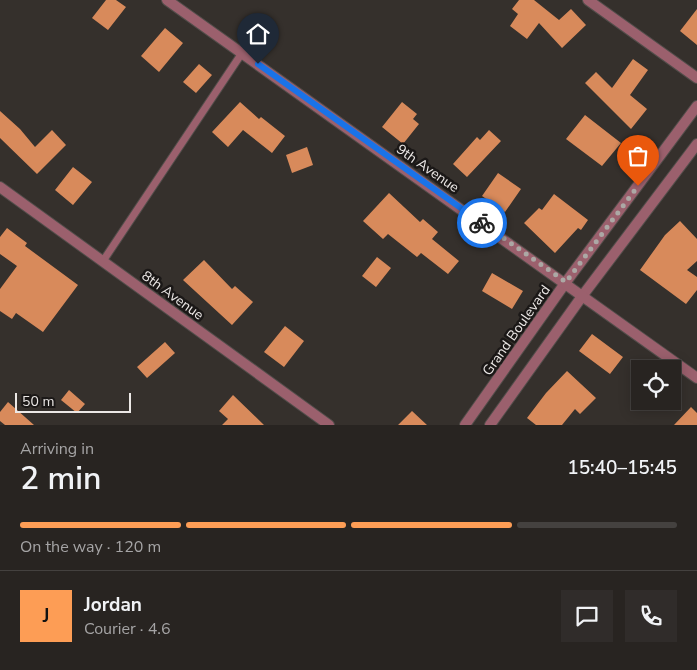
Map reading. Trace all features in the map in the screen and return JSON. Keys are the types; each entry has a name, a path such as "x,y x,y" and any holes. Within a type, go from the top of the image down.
{"street":[{"name":"9th Avenue","path":"167,0 583,294 697,378"},
{"path":"588,0 697,78"},
{"name":"Grand Boulevard","path":"465,425 566,282 697,106"},
{"path":"490,425 583,294 697,144"},
{"name":"8th Avenue","path":"0,187 329,425"}],"lane":[{"path":"103,261 242,53"}],"building":[{"path":"106,0 116,0 126,7 108,30 92,18"},
{"path":"519,0 534,0 559,20 571,9 586,25 562,48 539,23 527,39 510,26 518,14 512,9"},
{"path":"697,9 697,45 680,31"},
{"path":"165,28 183,43 159,72 141,56"},
{"path":"633,59 648,70 630,95 647,109 631,129 585,83 596,72 612,88"},
{"path":"199,64 212,75 196,93 183,82"},
{"path":"240,102 259,119 261,117 285,136 272,153 243,130 228,147 212,132"},
{"path":"402,102 417,114 413,119 419,124 403,144 382,127"},
{"path":"0,111 20,129 35,147 52,130 66,145 37,174 0,138"},
{"path":"585,115 621,143 602,166 566,139"},
{"path":"489,130 501,141 467,177 453,164 477,137 480,140"},
{"path":"307,147 313,165 292,173 286,155"},
{"path":"73,167 92,182 73,205 55,190"},
{"path":"498,173 521,189 505,212 482,196"},
{"path":"389,193 420,222 423,219 438,232 432,239 459,261 448,274 421,253 417,257 388,234 383,239 363,221"},
{"path":"554,194 588,220 581,230 578,228 555,253 524,223 539,208 542,210"},
{"path":"680,221 697,239 697,261 687,270 697,277 697,290 686,304 640,270 665,235"},
{"path":"7,228 27,243 25,246 78,285 43,332 16,313 12,319 0,311 0,289 17,266 0,254 0,237"},
{"path":"377,257 391,268 376,287 362,276"},
{"path":"204,260 232,289 235,286 253,302 232,325 183,280"},
{"path":"492,273 523,291 512,309 482,291"},
{"path":"285,326 304,341 284,367 264,352"},
{"path":"592,334 623,357 610,374 579,351"},
{"path":"165,342 175,353 147,378 137,367"},
{"path":"567,371 596,398 580,414 575,409 562,425 536,425 527,418 546,393"},
{"path":"69,390 85,404 77,413 61,400"},
{"path":"233,395 264,425 222,425 228,419 219,411"},
{"path":"8,402 34,425 5,425 0,421 0,412"},
{"path":"691,407 697,413 697,425 674,425"},
{"path":"412,411 427,425 398,425"}],"way so far":[{"path":"482,223 566,282 638,186"}],"route":[{"path":"258,64 482,223"}]}
